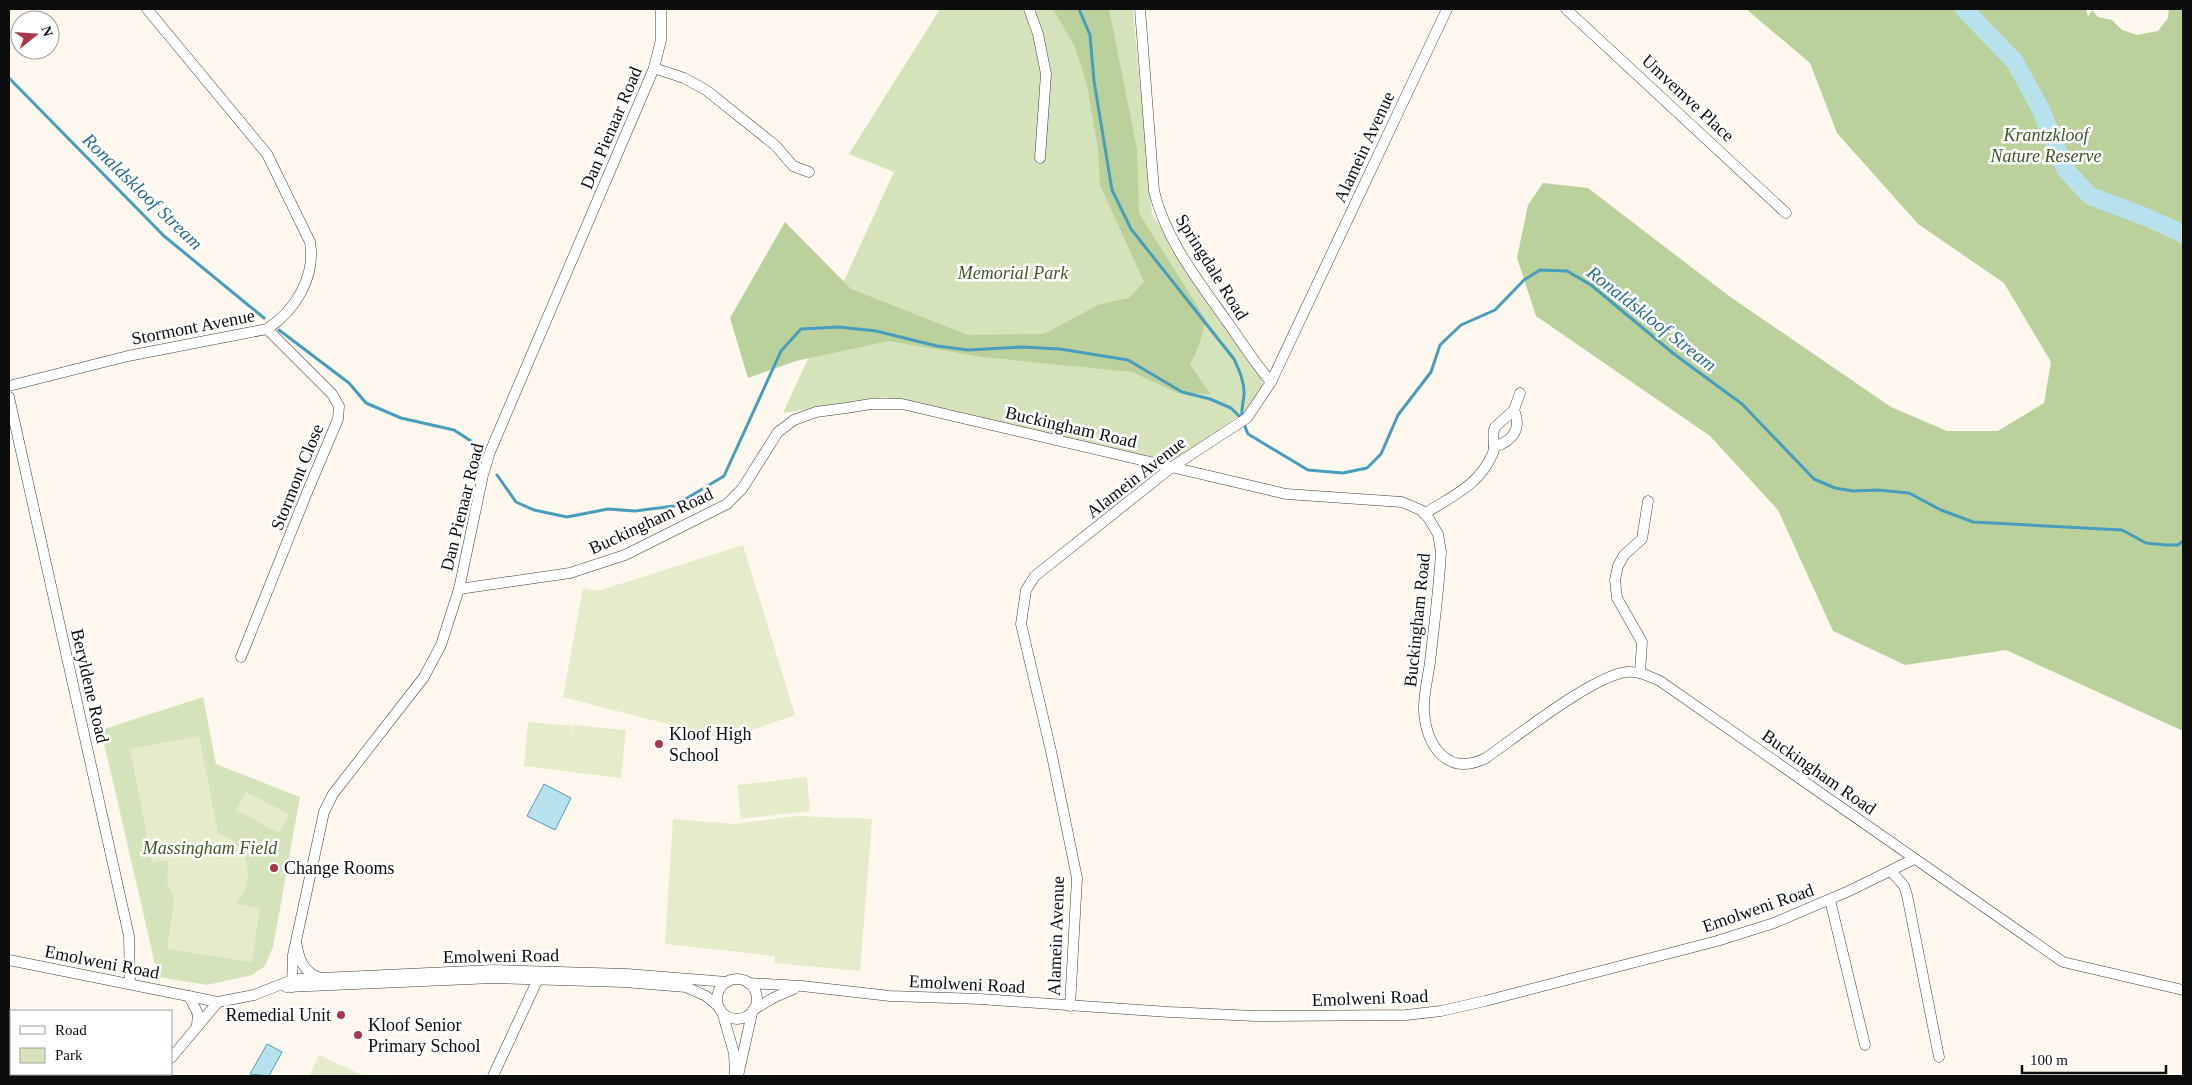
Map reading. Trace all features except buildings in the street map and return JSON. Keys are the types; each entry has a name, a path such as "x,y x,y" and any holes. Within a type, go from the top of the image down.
{"street":[{"name":"Stormont Avenue","path":"9,386 128,356 267,329 290,311 304,286 311,265 312,254 305,229 267,154 147,9"},
{"name":"Dan Pienaar Road","path":"292,983 293,955 319,832 327,805 434,660 459,589 483,475 490,452 654,68 662,40 660,9"},
{"path":"1029,9 1038,34 1046,74 1046,107 1040,158"},
{"name":"Springdale Road","path":"1140,9 1154,191 1159,211 1182,257 1254,361 1271,382"},
{"name":"Alamein Avenue","path":"1070,1006 1076,878 1051,752 1021,624 1026,590 1035,576 1172,467 1243,420 1271,382 1447,9"},
{"name":"Umvemve Place","path":"1566,9 1786,213"},
{"path":"654,68 684,78 706,90 776,146 793,166 809,172"},
{"name":"Stormont Close","path":"241,657 338,419 339,406 332,394 267,329"},
{"path":"1424,514 1459,495 1490,460 1494,446 1493,431 1514,410 1520,393"},
{"name":"Beryldene Road","path":"9,397 129,936 130,983"},
{"name":"Buckingham Road","path":"459,589 581,571 625,555 715,512 742,489 778,432 794,420 816,412 871,404 902,404 1303,496 1402,502 1424,514 1438,534 1441,552 1424,710 1431,742 1440,755 1462,764 1480,761 1597,682 1626,672 1640,673 1660,681 2063,962 2183,990"},
{"path":"1494,446 1508,441 1516,432 1518,419 1514,410"},
{"path":"1640,673 1642,642 1618,598 1615,580 1618,566 1624,556 1642,539 1648,501"},
{"name":"Emolweni Road","path":"748,983 802,986 890,996 980,999 1070,1006 1283,1016 1384,1016 1441,1011 1717,941 1774,923 1892,872 1914,859"},
{"path":"1892,872 1904,886 1907,895 1939,1057"},
{"path":"1830,900 1865,1045"},
{"name":"Dan Pienaar Road","path":"296,942 301,962 307,971 320,977"},
{"name":"Emolweni Road","path":"9,960 218,1002 254,995 277,987 320,977 493,970 627,974 727,982"},
{"path":"524,978 527,990 526,1006"},
{"name":"Emolweni Road","path":"292,983 524,978 624,982 686,987 700,992 720,1010"},
{"path":"493,1076 538,979"},
{"path":"740,980 748,983 756,993 757,999 752,1011 737,1076 734,1053 720,1010 717,994 727,982 740,980"},
{"name":"Emolweni Road","path":"752,1011 782,993 802,986"},
{"path":"189,996 198,1014 197,1026"},
{"path":"172,1057 218,1002"},
{"path":"720,1010 736,1019 752,1011"}],"green space":[{"name":"Memorial Park","path":"940,9 1133,9 1152,214 1260,373 1264,387 1264,398 1171,463 885,397 783,413 894,172 849,154"},
{"path":"1053,9 1109,9 1137,149 1139,213 1206,320 1199,345 1190,365 1211,394 1177,393 1132,372 982,357 888,341 796,361 748,378 730,318 785,222 851,289 968,335 1044,334 1098,305 1129,298 1144,282 1100,185 1098,149 1087,85 1075,47"},
{"name":"Krantzkloof Nature Reserve","path":"1746,9 2086,9 2088,17 2092,10 2098,17 2112,20 2122,30 2137,35 2158,31 2168,18 2169,9 2183,9 2183,731 2006,650 1905,665 1833,631 1778,510 1710,436 1536,316 1517,258 1528,205 1543,183 1588,188 1729,296 1891,407 1947,431 1998,431 2044,403 2051,362 2004,283 1918,224 1837,133 1810,63"},
{"path":"743,545 795,715 725,739 563,697 583,588 598,591"},
{"name":"Massingham Field","path":"203,697 216,764 300,797 273,947 265,966 252,975 207,985 158,977 101,730"},
{"path":"528,722 572,726 571,744 573,725 626,730 621,778 524,766"},
{"path":"199,736 218,833 229,838 237,845 247,864 247,884 243,895 236,904 260,908 252,962 167,949 174,898 167,883 168,860 152,863 130,749"},
{"path":"807,777 810,811 741,819 737,785"},
{"path":"246,792 289,814 279,833 236,810"},
{"path":"795,816 872,819 860,971 775,963 775,956 665,944 673,819 735,824"},
{"path":"319,1055 364,1076 310,1076"}],"water":[{"path":"544,784 571,798 555,830 527,816"},
{"path":"267,1044 282,1052 269,1076 250,1074"}],"waterway":[{"path":"1079,9 1090,35 1094,81 1112,190 1131,229 1234,359 1244,386 1242,419"},
{"path":"1964,9 2015,62 2041,110 2065,169 2090,196 2146,217 2183,234"},
{"name":"Ronaldskloof Stream","path":"9,78 164,236 264,318"},
{"name":"Ronaldskloof Stream","path":"497,475 516,502 534,510 567,517 608,509 635,511 674,506 724,476 781,351 801,329 839,327 876,331 937,346 968,350 1022,347 1060,349 1128,360 1182,392 1210,399 1231,408 1242,419 1248,434 1308,470 1343,473 1367,468 1381,454 1398,415 1431,372 1440,345 1461,325 1495,310 1524,280 1540,270 1567,271 1591,285 1674,354 1742,404 1814,479 1835,488 1853,491 1878,490 1909,493 1941,510 1973,522 2122,530 2146,543 2166,545 2178,545 2183,541"},
{"name":"Ronaldskloof Stream","path":"279,330 349,383 366,403 401,418 454,430 471,441"}],"place":[{"name":"Kloof High School","path":"659,744"},
{"name":"Change Rooms","path":"274,868"},
{"name":"Remedial Unit","path":"341,1015"},
{"name":"Kloof Senior Primary School","path":"358,1035"}]}
